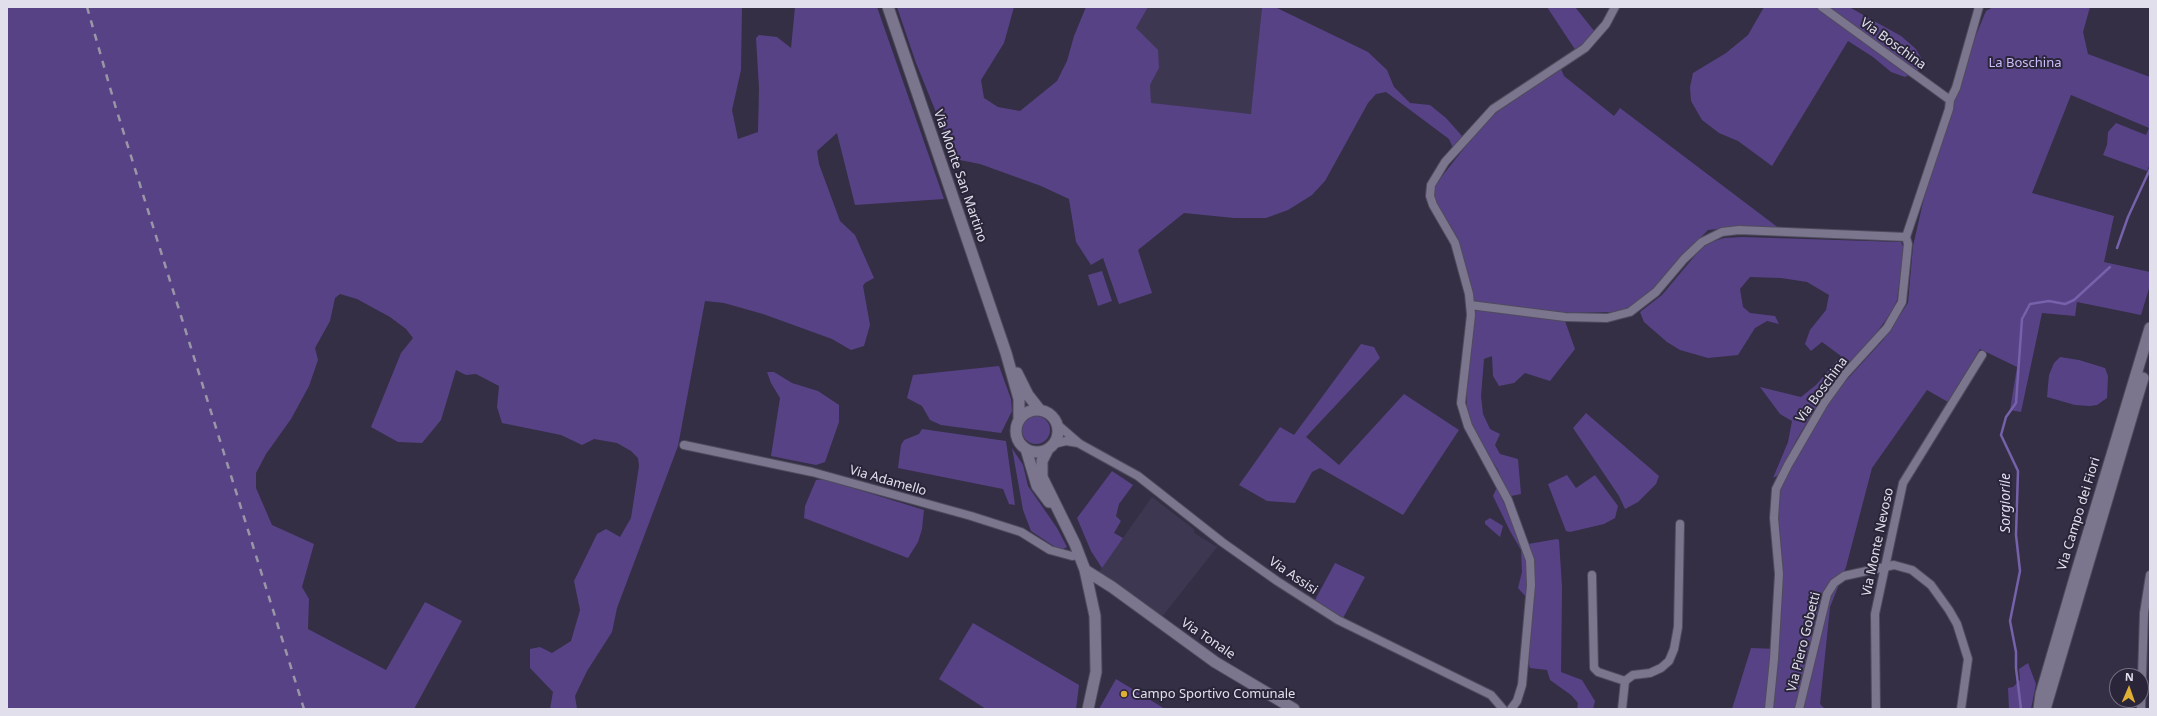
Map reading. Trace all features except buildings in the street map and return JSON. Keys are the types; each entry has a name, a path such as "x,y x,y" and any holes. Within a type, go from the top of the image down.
{"street":[{"name":"Via Monte San Martino","path":"888,7 1006,353 1019,399 1019,418 1015,429 1018,441 1026,449 1037,486 1064,522"},
{"path":"1511,709 1517,701 1522,685 1531,585 1530,560 1508,500 1468,426 1461,403 1471,315 1469,294 1455,243 1433,205 1430,196 1431,185 1441,168 1493,109 1585,48 1606,24 1614,7"},
{"name":"Via Boschina","path":"1822,7 1950,100"},
{"name":"Via Boschina","path":"1769,709 1774,660 1779,574 1774,518 1776,489 1824,402 1845,374 1887,328 1902,302 1908,244 1906,237 1949,109 1950,100 1956,88 1979,7"},
{"path":"1470,304 1565,317 1607,318 1630,312 1656,292 1684,259 1702,242 1722,232 1739,230 1906,237"},
{"name":"Via Campo dei Fiori","path":"2039,709 2041,694 2150,328"},
{"name":"Via Monte San Martino","path":"1006,353 1028,395 1039,409 1051,415 1058,425 1058,434 1042,461 1042,477 1080,555 1085,570 1095,616 1096,672 1088,709"},
{"name":"Via Campo dei Fiori","path":"2045,709 2150,354"},
{"name":"Via Monte Nevoso","path":"1876,709 1875,614 1903,483 1982,355"},
{"path":"1019,418 1028,411 1039,409"},
{"name":"Via Assisi","path":"1058,425 1080,444 1138,476 1222,542 1277,581 1338,620 1491,695 1502,709"},
{"name":"Via Assisi","path":"1051,446 1066,441 1080,444"},
{"name":"Via Adamello","path":"684,445 812,472 971,516 1021,532 1050,550 1072,556 1080,555"},
{"path":"1026,449 1037,452 1051,446"},
{"path":"1622,709 1625,681 1633,675 1650,673 1661,668 1669,661 1674,649 1678,627 1680,524"},
{"name":"Via Piero Gobetti","path":"1799,709 1827,594 1834,583 1844,576 1894,566 1912,570 1931,585 1949,610 1963,642 1968,659 1961,709"},
{"name":"Via Tonale","path":"1085,570 1112,587 1215,662 1294,709"},
{"path":"1592,575 1594,668 1598,672 1625,681"},
{"path":"2141,709 2144,612 2150,575"},
{"path":"1090,593 1095,589 1112,587"}],"shaded area":[{"path":"1148,7 1262,7 1252,114 1150,104 1150,85 1159,68 1136,28"},
{"path":"1152,497 1194,529 1194,533 1217,547 1162,617 1099,572"}],"green space":[{"path":"7,7 742,7 741,70 732,110 738,139 758,132 759,88 756,38 759,35 777,37 791,48 795,7 877,7 944,199 855,205 837,133 817,151 819,164 840,221 855,235 874,278 865,283 863,286 870,325 864,346 851,350 832,339 763,314 724,303 705,301 678,446 617,608 612,632 587,671 575,696 577,709 550,709 553,692 530,668 530,649 540,647 552,653 571,641 580,610 574,581 597,534 606,529 620,537 631,518 639,466 638,458 631,451 617,443 594,439 582,445 561,435 502,423 497,407 499,386 476,374 466,375 456,370 441,420 422,443 398,442 371,427 401,353 413,338 406,329 390,317 357,299 340,294 335,298 330,321 315,348 318,360 309,386 291,419 266,454 256,473 256,488 272,525 314,544 302,587 309,599 308,629 386,670 425,602 462,621 414,709 7,709"},
{"path":"897,7 1014,7 1004,43 981,80 984,98 998,107 1020,111 1057,81 1067,61 1074,36 1086,7 1148,7 1136,28 1158,50 1159,68 1150,85 1151,103 1251,114 1262,7 1275,7 1368,52 1387,70 1394,87 1410,103 1430,105 1446,118 1462,136 1453,148 1449,139 1386,92 1376,94 1368,103 1325,181 1312,195 1288,210 1266,218 1234,218 1184,213 1138,250 1152,293 1119,304 1103,258 1091,265 1076,242 1069,199 1041,186 980,164 955,159 916,63"},
{"path":"1547,7 1575,7 1595,32 1576,51"},
{"path":"1764,7 1849,7 1901,36 1916,49 1921,58 1922,68 1905,77 1891,72 1873,57 1848,41 1772,166 1738,141 1719,133 1702,120 1691,101 1690,87 1693,73 1726,53 1748,35"},
{"name":"La Boschina","path":"1993,7 2090,7 2083,32 2088,54 2150,77 2150,164 2147,171 2103,155 2107,145 2108,132 2116,123 2146,135 2149,128 2071,95 2032,193 2114,216 2104,262 2150,272 2150,285 2141,315 2077,302 2075,316 2042,313 2021,412 2010,410 2017,367 1980,349 1948,402 1927,390 1872,468 1846,567 1830,607 1820,704 1825,709 1732,709 1751,648 1778,649 1783,573 1778,511 1779,490 1789,467 1833,395 1883,340 1908,303 1913,246 1929,176 1976,35 1986,11"},
{"path":"1561,69 1564,76 1614,116 1620,108 1780,229 1747,226 1708,230 1682,256 1661,283 1630,307 1618,312 1570,313 1472,302 1470,282 1459,245 1452,228 1437,206 1433,194 1436,184 1472,138 1497,112"},
{"path":"1742,237 1901,242 1904,248 1897,300 1892,311 1868,345 1843,369 1821,399 1797,439 1780,474 1773,478 1788,442 1792,421 1780,414 1760,387 1801,397 1816,385 1841,356 1822,342 1811,351 1805,344 1810,330 1826,310 1829,295 1807,282 1781,278 1750,277 1740,289 1743,307 1750,313 1775,316 1779,324 1767,321 1755,328 1738,355 1708,358 1680,350 1667,342 1644,322 1640,312 1662,295 1698,252 1708,243 1724,238"},
{"path":"1102,271 1112,301 1098,306 1088,275"},
{"path":"1473,309 1565,321 1575,349 1550,381 1525,373 1514,383 1499,386 1493,376 1492,356 1484,359 1481,396 1483,414 1490,429 1500,434 1495,445 1500,454 1518,459 1521,494 1511,496 1505,489 1498,470 1477,437 1467,415 1466,383"},
{"path":"1361,344 1374,347 1380,358 1306,437 1339,465 1404,394 1459,430 1403,515 1320,468 1312,472 1295,503 1267,501 1239,485 1280,427 1294,435"},
{"path":"2060,357 2079,360 2105,368 2108,376 2107,398 2097,405 2090,406 2075,405 2047,397 2049,375 2054,363"},
{"path":"999,366 1011,399 1012,411 1001,433 941,425 930,420 922,406 907,398 913,375"},
{"path":"767,372 774,372 792,383 818,391 839,405 839,422 825,462 816,465 771,456 780,398 771,383"},
{"path":"1586,413 1659,476 1656,484 1638,502 1625,509 1619,496 1573,428"},
{"path":"1036,416 1042,417 1046,420 1049,424 1049,436 1046,440 1042,443 1036,444 1030,443 1026,440 1023,436 1022,430 1023,424 1026,420 1030,417"},
{"path":"922,429 1006,441 1015,505 1009,504 1003,489 898,468 901,445 904,440 919,434"},
{"path":"1012,448 1023,465 1028,486 1057,528 1067,547 1063,549 1055,547 1031,531 1023,510"},
{"path":"1112,471 1133,485 1119,504 1116,516 1121,521 1114,533 1123,538 1102,568 1091,551 1077,518"},
{"path":"1567,475 1576,488 1595,475 1618,506 1615,518 1604,524 1570,532 1566,531 1548,484"},
{"path":"824,479 924,510 922,529 918,542 908,558 804,518 805,506 816,480"},
{"path":"1497,487 1514,527 1521,549 1525,553 1528,572 1526,597 1518,588 1522,572 1521,550 1493,496"},
{"path":"1490,518 1503,526 1500,537 1485,524 1485,521"},
{"path":"1557,539 1559,540 1562,587 1561,672 1582,680 1595,701 1593,709 1577,709 1578,703 1571,695 1550,680 1547,670 1530,668 1527,657 1528,544"},
{"path":"1335,563 1365,577 1343,618 1315,600"},
{"path":"973,623 1079,685 1076,709 986,709 939,679"},
{"path":"2028,663 2036,684 2031,709 2009,709 2008,688 2013,687 2020,680 2019,669"},
{"name":"Campo Sportivo Comunale","path":"1116,679 1165,709 1099,709"}],"waterway":[{"name":"Sorgiorile","path":"2117,248 2128,217 2150,169"},
{"name":"Sorgiorile","path":"2021,709 2016,668 2016,652 2010,621 2020,571 2016,535 2018,471 2001,435 2006,417 2016,403 2022,319 2030,304 2049,301 2065,304 2074,300 2110,267"}],"railway":[{"path":"87,7 115,105 304,709"}],"place":[{"name":"Campo Sportivo Comunale","path":"1124,694"}]}
